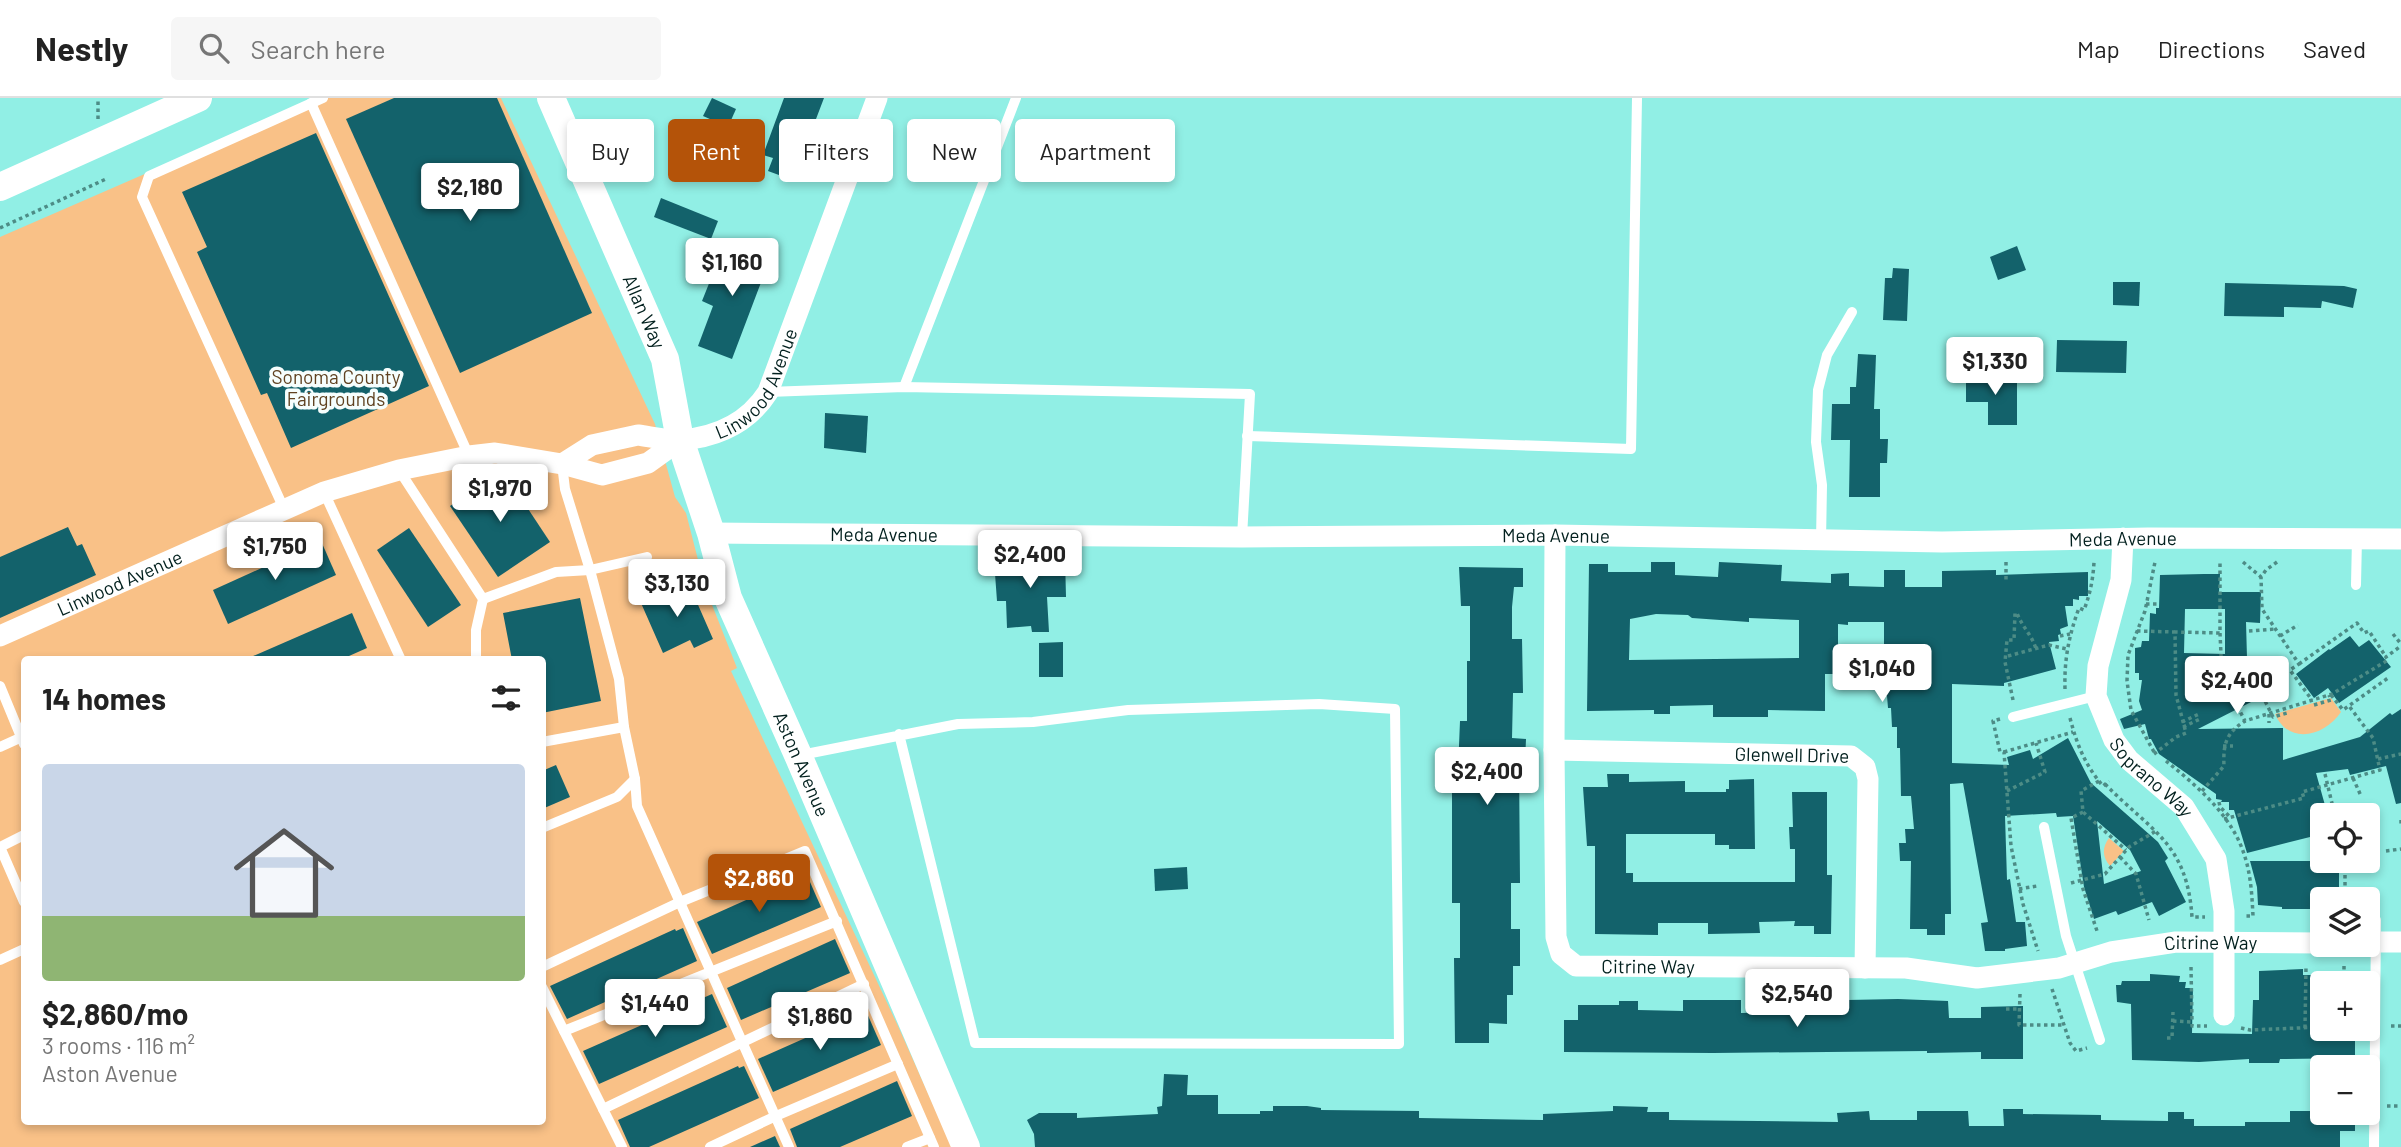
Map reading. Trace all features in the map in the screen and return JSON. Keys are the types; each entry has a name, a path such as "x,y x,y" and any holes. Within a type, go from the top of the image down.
{"street":[{"path":"0,187 198,98"},
{"name":"Allan Way","path":"551,98 665,359 680,440 711,533"},
{"name":"Linwood Avenue","path":"562,464 592,444 638,435 680,440 718,432 742,421 757,409 768,392 877,98"},
{"name":"Linwood Avenue","path":"0,636 324,492 399,470 495,453 562,464 602,475 648,463 680,440"},
{"name":"Meda Avenue","path":"711,533 1242,537 1555,536 1942,542 2123,538 2401,538"},
{"name":"Aston Avenue","path":"711,533 727,598 798,755 966,1147"},
{"name":"Citrine Way","path":"1555,536 1556,937 1561,954 1576,967 1906,968 1977,978 2059,968 2111,952 2147,945 2176,942 2310,943"},
{"name":"Soprano Way","path":"2123,538 2121,580 2098,666 2096,696 2114,740 2129,760 2184,807 2216,859 2224,911 2221,1024"},
{"name":"Glenwell Drive","path":"1554,750 1851,756 1865,766 1868,779 1865,968"},
{"path":"2380,942 2401,942"}],"lane":[{"path":"285,510 142,197 149,176 323,98"},
{"path":"904,387 1016,98"},
{"path":"1247,436 1631,449 1637,98"},
{"path":"311,103 468,456"},
{"path":"1821,541 1822,485 1816,442 1818,390 1827,355 1852,312"},
{"path":"768,392 904,387 1250,394 1242,537"},
{"path":"562,464 565,489 590,569 619,679 637,806 789,1147"},
{"path":"399,470 483,599 476,630 476,656"},
{"path":"324,492 399,656"},
{"path":"2356,585 2357,538"},
{"path":"483,599 556,572 590,569 647,557"},
{"path":"0,686 21,735"},
{"path":"2013,717 2096,696"},
{"path":"798,755 899,734 958,724 1033,722 1128,710 1319,704 1395,709 1399,1044 975,1043 899,734"},
{"path":"546,742 624,727"},
{"path":"0,747 21,741"},
{"path":"546,826 617,797 635,779"},
{"path":"2044,827 2066,936 2099,1040"},
{"path":"21,836 0,847 21,895"},
{"path":"546,965 680,902 805,851 932,1142 907,1147"},
{"path":"564,1031 837,921"},
{"path":"0,960 21,950"},
{"path":"2372,957 2374,1147"},
{"path":"603,1109 864,984"},
{"path":"546,995 622,1147"},
{"path":"710,1147 898,1064"}],"path":[{"path":"0,228 106,179"},
{"path":"2220,561 2222,676 2245,721"},
{"path":"2006,562 2006,580"},
{"path":"2065,690 2064,666 2070,634 2079,608 2084,610 2088,600 2094,562"},
{"path":"2155,562 2146,604 2129,655 2127,681 2131,710 2154,754 2202,791 2227,818"},
{"path":"2243,562 2261,577 2262,609 2299,664"},
{"path":"2261,577 2277,562"},
{"path":"2146,604 2158,604"},
{"path":"2010,689 2005,662 2007,640 2014,640 2015,613 2032,636 2036,649"},
{"path":"2202,791 2224,766 2223,746 2235,727 2245,721 2313,702 2330,695 2388,660 2368,631 2364,633 2357,622 2290,670 2313,702"},
{"path":"2280,636 2298,625"},
{"path":"2249,631 2275,629"},
{"path":"2137,631 2220,633"},
{"path":"2154,754 2176,737 2186,733 2176,695 2175,632"},
{"path":"2060,636 2070,634"},
{"path":"2386,657 2401,645 2393,634"},
{"path":"2007,657 2049,645 2067,649"},
{"path":"2330,695 2343,710 2388,678"},
{"path":"2259,689 2273,717 2287,713"},
{"path":"2227,818 2304,798 2302,792 2380,770 2373,738 2348,706"},
{"path":"2269,723 2270,713"},
{"path":"2069,716 2079,751 2090,771 2103,786 2107,783 2138,817 2156,831 2175,854 2186,876 2192,917 2207,918"},
{"path":"2013,717 1993,721 2000,752 2074,732"},
{"path":"2183,724 2199,717"},
{"path":"2007,791 2045,772 2036,743"},
{"path":"2223,746 2233,746"},
{"path":"2004,752 2011,846 2019,889 2038,952 2045,949"},
{"path":"2378,759 2401,754"},
{"path":"2325,774 2332,803"},
{"path":"2353,778 2361,796"},
{"path":"2099,780 2081,791 2083,812 2126,850"},
{"path":"2219,802 2245,855 2251,883 2253,916 2241,916"},
{"path":"2083,812 2071,818 2081,880 2097,931"},
{"path":"2064,885 2105,874 2126,850 2156,831"},
{"path":"2386,851 2401,849"},
{"path":"2120,857 2136,874 2149,920"},
{"path":"2019,889 2037,886"},
{"path":"2305,1028 2306,966"},
{"path":"2344,966 2344,971"},
{"path":"2191,967 2192,1026 2221,1024 2310,1028"},
{"path":"2052,989 2070,1043 2076,1051 2101,1044 2099,1040"},
{"path":"2020,994 2019,1025 2064,1025"},
{"path":"2006,1009 2019,1009"},
{"path":"2167,1038 2172,1038 2173,1012"},
{"path":"2173,1021 2192,1022"},
{"path":"2387,1029 2390,1026 2401,1026"}],"green space":[{"name":"Sonoma County Fairgrounds","path":"319,98 501,98 655,424 675,497 686,513 705,587 737,668 731,671 952,1147 0,1147 0,237"},
{"path":"2331,698 2341,712 2317,732 2298,734 2289,731 2275,714"},
{"path":"2109,838 2124,851 2110,866 2104,852"}],"building":[{"path":"394,98 497,98 592,313 460,373 346,119"},
{"path":"712,98 736,109 732,119 710,119 703,116"},
{"path":"784,98 824,98 816,119 779,119 779,175 768,171 773,158 765,156"},
{"path":"316,133 429,386 291,448 267,393 261,395 197,252 207,247 182,192"},
{"path":"661,198 718,221 711,239 654,217"},
{"path":"729,241 771,256 732,359 698,346 713,306 702,301 710,281 713,283"},
{"path":"2017,246 2026,270 1998,280 1990,257"},
{"path":"1893,268 1909,269 1907,321 1883,320 1885,278 1892,278"},
{"path":"2113,282 2140,282 2139,306 2113,305"},
{"path":"2225,283 2344,286 2357,289 2353,308 2322,301 2321,308 2284,307 2284,317 2224,316"},
{"path":"2057,340 2127,341 2126,373 2056,372"},
{"path":"1858,354 1876,355 1874,409 1880,409 1880,439 1888,439 1887,463 1880,463 1880,497 1849,497 1850,440 1831,440 1832,404 1850,404 1850,387 1856,387"},
{"path":"1966,376 2017,376 2017,425 1988,425 1988,402 1966,402"},
{"path":"825,413 868,416 866,453 824,448"},
{"path":"503,471 550,542 498,577 450,506"},
{"path":"68,527 77,546 82,544 96,575 0,618 0,557"},
{"path":"409,528 461,605 428,627 377,550"},
{"path":"321,541 336,575 228,624 213,590"},
{"path":"1065,558 1066,597 1047,597 1049,632 1032,632 1031,626 1007,628 1006,601 997,601 994,560"},
{"path":"1651,562 1675,562 1675,575 1718,577 1719,562 1782,565 1781,581 1831,583 1831,574 1849,573 1849,586 1884,587 1884,570 1905,570 1905,587 1942,587 1942,571 1996,570 1996,575 2088,572 2088,596 2079,596 2079,600 2073,599 2073,606 2065,606 2068,626 2060,629 2059,641 2049,642 2056,669 2004,683 2004,686 1952,684 1952,763 2009,765 2007,757 2030,750 2033,759 2068,738 2091,783 2158,842 2168,858 2165,861 2186,902 2159,916 2152,902 2118,915 2116,911 2094,919 2084,887 2073,816 2057,817 2056,813 2005,816 2007,880 2010,879 2016,922 2025,922 2027,946 2005,951 1985,951 1981,923 1988,922 1963,783 1950,784 1951,914 1945,914 1945,935 1927,935 1927,929 1910,929 1911,861 1900,861 1899,843 1906,843 1905,829 1914,829 1911,796 1901,796 1897,727 1892,727 1891,708 1888,708 1887,696 1884,696 1884,622 1838,624 1838,674 1825,674 1825,711 1768,710 1768,717 1713,717 1713,705 1670,706 1670,714 1654,714 1654,710 1587,711 1589,564 1608,564 1608,572 1651,572","holes":["1656,614 1749,622 1749,618 1799,620 1799,658 1629,660 1630,619","2097,821 2130,850 2141,871 2104,884"]},
{"path":"1459,567 1523,568 1523,587 1514,587 1512,607 1512,639 1522,639 1523,693 1513,693 1512,738 1526,739 1525,762 1519,762 1520,883 1511,883 1511,929 1520,929 1520,966 1513,966 1513,995 1507,995 1507,1024 1489,1023 1489,1043 1455,1043 1454,958 1460,958 1460,903 1452,903 1452,770 1458,770 1460,721 1467,721 1467,661 1470,661 1470,606 1461,606"},
{"path":"2220,574 2219,592 2261,592 2260,623 2246,622 2247,658 2260,686 2250,693 2253,701 2198,729 2283,728 2283,760 2360,737 2390,713 2392,715 2401,709 2401,803 2396,804 2386,766 2350,775 2348,769 2316,773 2324,803 2310,803 2310,837 2247,853 2234,810 2229,810 2229,802 2216,799 2216,794 2159,754 2149,739 2145,724 2124,729 2120,719 2142,710 2139,701 2142,680 2139,680 2139,673 2135,673 2135,648 2141,647 2142,641 2149,641 2150,613 2156,614 2156,608 2159,608 2160,575","holes":["2185,609 2225,609 2225,654 2184,653"]},
{"path":"688,582 713,639 694,648 690,640 663,653 641,603"},
{"path":"580,598 601,701 546,712 546,656 511,656 503,613"},
{"path":"352,613 367,648 349,656 253,656"},
{"path":"2350,636 2359,647 2369,640 2391,667 2339,703 2328,688 2314,698 2296,674"},
{"path":"1063,642 1063,677 1039,677 1039,643"},
{"path":"556,765 570,797 546,807 546,769"},
{"path":"1607,774 1629,774 1629,782 1685,781 1685,792 1726,792 1726,789 1729,789 1729,780 1754,779 1755,849 1729,849 1729,845 1715,845 1715,834 1626,834 1626,873 1633,873 1633,882 1795,882 1795,849 1790,849 1789,827 1793,827 1792,792 1827,792 1827,875 1832,875 1831,934 1814,934 1814,926 1794,926 1795,921 1759,922 1760,933 1708,934 1708,923 1658,923 1658,935 1595,934 1595,846 1587,846 1583,787 1608,787"},
{"path":"2250,861 2310,861 2310,873 2339,873 2339,887 2310,887 2310,909 2282,909 2258,905 2257,887"},
{"path":"1187,867 1188,889 1155,891 1154,869"},
{"path":"806,873 821,907 712,954 697,922"},
{"path":"683,928 697,961 567,1019 550,986 675,929 676,931"},
{"path":"835,939 850,973 741,1020 727,988"},
{"path":"2303,969 2303,975 2310,975 2310,1041 2355,1041 2355,1055 2310,1055 2310,1059 2280,1059 2279,1063 2249,1063 2249,1059 2199,1062 2132,1060 2131,1004 2117,1002 2116,985 2121,985 2122,981 2150,981 2150,974 2180,976 2179,982 2186,982 2185,988 2193,988 2192,1033 2252,1034 2253,1000 2259,1000 2259,971"},
{"path":"712,994 727,1027 599,1084 583,1051"},
{"path":"1683,1000 1741,1000 1741,1013 1788,1012 1788,1001 1806,1001 1806,1006 1847,1006 1847,1000 1948,1001 1949,1018 1981,1018 1981,1007 2023,1006 2023,1059 1981,1059 1981,1052 1927,1051 1564,1052 1564,1020 1578,1020 1578,1005 1619,1005 1619,1001 1638,1001 1638,1010 1683,1011"},
{"path":"866,1011 881,1045 773,1092 758,1059"},
{"path":"738,1066 744,1066 759,1098 649,1147 630,1147 618,1120"},
{"path":"1164,1074 1188,1075 1187,1095 1218,1095 1218,1114 1260,1114 1260,1111 1273,1111 1273,1106 1307,1106 1321,1110 1419,1111 1419,1118 1543,1120 1543,1114 1613,1111 1613,1106 1648,1107 1647,1112 1669,1112 1669,1120 1838,1122 1837,1113 1869,1111 1870,1120 1917,1120 1917,1111 1968,1111 1969,1126 2004,1126 2003,1109 2023,1109 2023,1114 2101,1115 2101,1120 2168,1121 2168,1112 2184,1112 2184,1119 2194,1119 2194,1126 2245,1126 2245,1122 2290,1122 2290,1111 2310,1111 2310,1125 2355,1125 2355,1131 2340,1131 2340,1147 1035,1147 1034,1134 1027,1120 1039,1113 1077,1113 1077,1118 1158,1114 1157,1107 1162,1106"},
{"path":"897,1081 912,1116 840,1147 797,1147 790,1129"},
{"path":"775,1136 780,1147 750,1147"}]}
